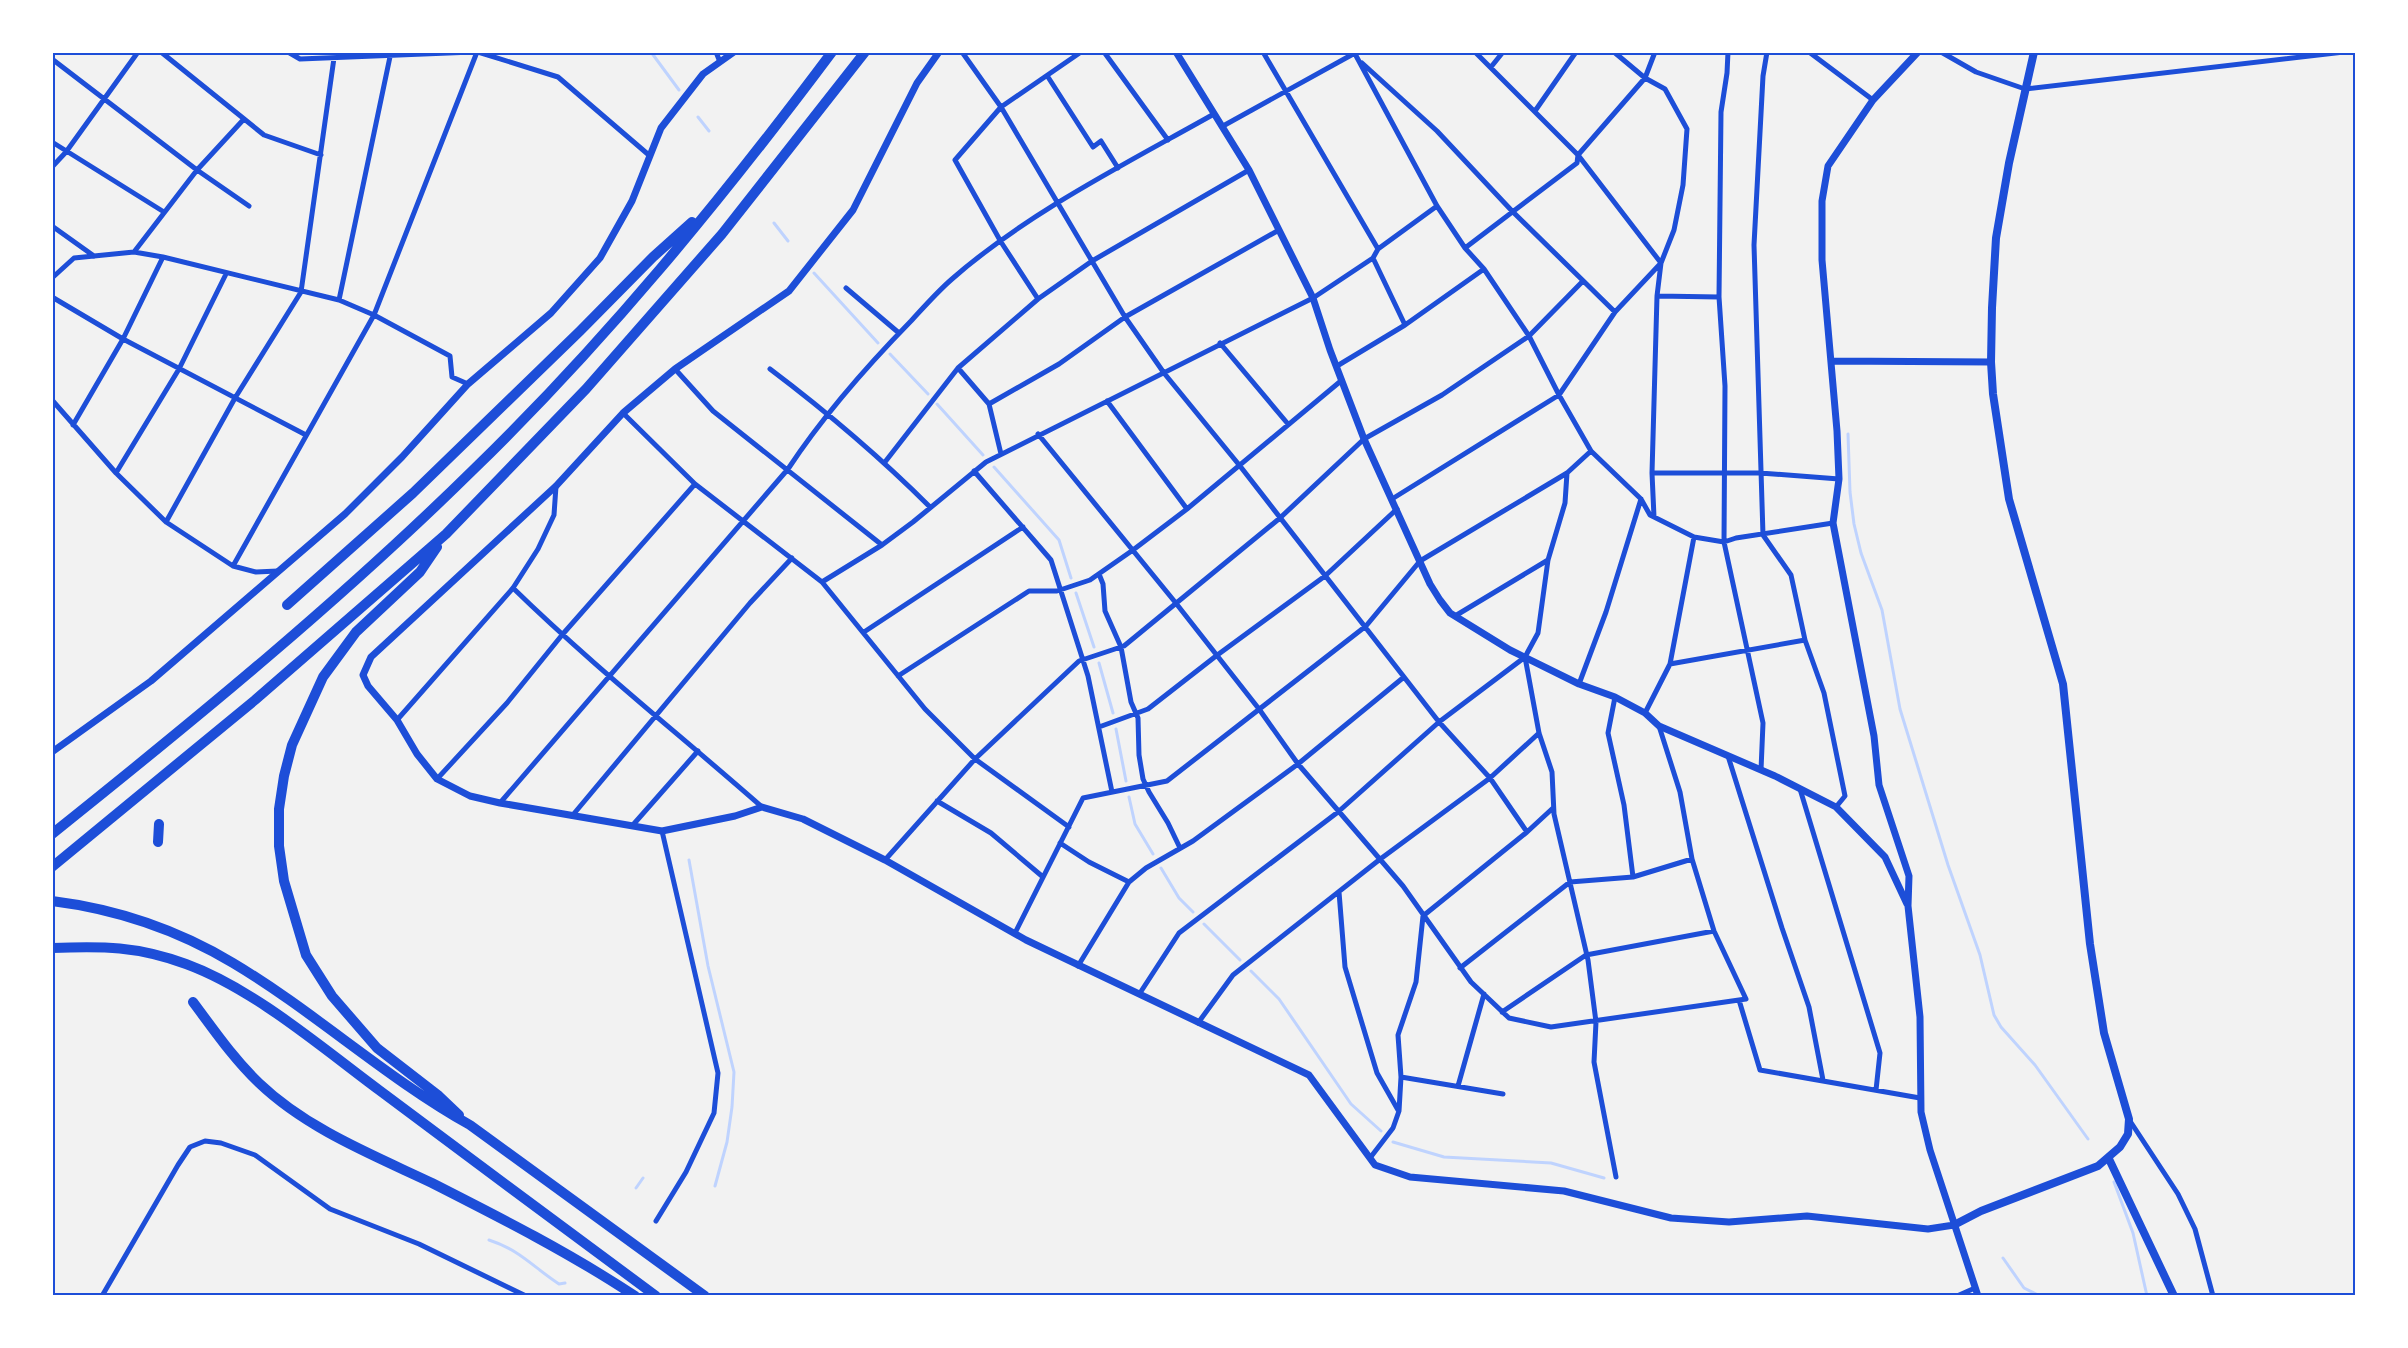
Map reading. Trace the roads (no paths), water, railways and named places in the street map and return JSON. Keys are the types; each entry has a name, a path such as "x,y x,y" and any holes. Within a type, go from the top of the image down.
{"highway":[{"path":"52,834 269,656 474,470 579,361 722,196 832,52"},
{"path":"52,867 255,700 446,534 586,389 722,234 865,52"},
{"path":"287,605 413,493 580,331 652,257 722,196"},
{"path":"446,534 420,572 356,632 323,677 289,756 279,809 279,846 284,881 306,955 332,996 377,1048 439,1096 470,1125"},
{"path":"158,842 159,824"},
{"path":"52,901 101,908 183,937 232,962 290,1000 434,1105 470,1125 705,1296"},
{"path":"52,948 126,948 186,964 217,977 255,1000 325,1050 656,1296"},
{"path":"193,1002 222,1044 260,1084 298,1113 342,1140 570,1254 635,1296"}],"main road":[{"path":"1954,1225 1981,1211 2082,1173 2109,1159 2128,1134 2129,1119 2104,1033 2090,944 2063,684 2009,499 1993,394 1991,362 1996,238 2009,163 2034,52"},
{"path":"2109,1159 2174,1296"}],"street":[{"path":"52,167 66,152 138,52"},
{"path":"161,52 264,135 321,155"},
{"path":"288,52 300,60 476,52 558,77 650,156"},
{"path":"233,566 374,315 476,52"},
{"path":"716,52 720,62"},
{"path":"52,752 151,681 345,514 402,457 468,384 551,313 600,258 632,201 661,128 703,74 734,52"},
{"path":"762,807 735,816 662,831 470,796 437,779 417,754 397,720 368,686 363,675 370,657 556,486 623,413 675,369 789,291 853,210 917,83 939,52"},
{"path":"962,52 1001,107 1125,317 1164,373 1240,466 1439,722 1490,778 1527,832"},
{"path":"1038,299 1001,242 955,160 1001,107 1048,77 1081,52"},
{"path":"1104,52 1168,140"},
{"path":"1176,52 1249,170 1313,298 1364,439 1440,600 1455,616 1525,657 1579,684 1615,697 1645,713 1659,726 1761,770 1836,807 1884,856 1908,906"},
{"path":"1263,52 1378,249"},
{"path":"1475,52 1578,155 1660,263"},
{"path":"1491,68 1503,52"},
{"path":"1535,111 1576,52"},
{"path":"1614,52 1645,78 1665,89 1687,129 1683,185 1674,230 1660,263 1657,296 1652,473 1654,517"},
{"path":"1464,248 1577,163 1578,155 1645,78 1655,52"},
{"path":"1728,52 1721,112 1719,297 1725,386 1724,542 1763,723 1761,770"},
{"path":"1767,52 1763,76 1754,244 1763,535 1791,574 1805,640 1824,693 1845,796 1836,807"},
{"path":"1809,52 1874,100"},
{"path":"1918,52 1874,100 1828,166 1822,201 1821,260 1839,479 1833,523 1874,736 1879,785 1909,876 1908,906 1920,1017 1920,1098 1930,1150 1977,1292 1957,1296"},
{"path":"1941,52 1976,72 2025,89 2344,52"},
{"path":"1223,126 1354,53 1437,206 1464,248 1484,269 1529,336 1591,452 1641,499 1650,515 1694,537 1724,542 1736,538 1833,523"},
{"path":"339,300 391,55"},
{"path":"166,522 235,398 301,292 334,58"},
{"path":"52,59 105,97 197,170 249,206"},
{"path":"1359,60 1437,131 1512,211 1615,312"},
{"path":"1048,77 1093,147 1101,141 1119,168"},
{"path":"500,803 788,469 806,441 877,356 952,279 1001,242 1058,204 1215,114"},
{"path":"134,252 197,170 244,119"},
{"path":"52,142 164,212"},
{"path":"885,462 958,368 1038,299 1092,261 1249,170"},
{"path":"822,582 882,545 986,462 1313,298 1373,258 1378,249 1437,206"},
{"path":"52,225 94,256"},
{"path":"989,404 1059,364 1125,317 1279,230"},
{"path":"52,278 74,258 134,252 339,300 374,315 450,356 452,377 468,384"},
{"path":"73,425 123,339 163,257"},
{"path":"1373,258 1405,325"},
{"path":"1392,499 1559,395 1615,312 1660,263"},
{"path":"1337,366 1405,325 1484,269"},
{"path":"116,473 178,369 226,274"},
{"path":"885,860 975,759 1082,660 1121,647 1280,518 1364,439 1442,395 1529,336 1583,281"},
{"path":"846,288 899,333"},
{"path":"1657,296 1719,297"},
{"path":"52,297 178,369 306,435"},
{"path":"1220,343 1288,424"},
{"path":"1831,361 1991,362"},
{"path":"958,368 989,404 1001,454"},
{"path":"675,369 712,411 882,545"},
{"path":"770,369 830,414 885,462 930,507"},
{"path":"898,676 1029,591 1061,590 1090,580 1099,574 1134,550 1240,466 1342,380"},
{"path":"52,400 116,473 166,522 233,566 256,572 280,571"},
{"path":"1107,401 1186,509"},
{"path":"623,413 695,484 822,582 925,709 975,759 1069,827"},
{"path":"1038,434 1175,602 1298,764 1403,886 1460,968 1509,1018 1551,1027 1746,999 1714,931 1692,859 1680,792 1659,726"},
{"path":"1015,933 1083,798 1167,781 1366,626 1420,561 1567,472 1591,452"},
{"path":"974,471 1051,560 1082,660 1112,792"},
{"path":"1140,993 1179,933 1338,812 1439,722 1525,657 1538,633 1548,560 1565,503 1567,472"},
{"path":"1652,473 1760,473 1839,479"},
{"path":"437,779 507,703 562,636 695,484"},
{"path":"397,720 513,588 538,549 554,515 556,486"},
{"path":"1579,684 1606,612 1641,499"},
{"path":"1099,728 1148,709 1325,576 1396,509"},
{"path":"864,632 1023,527"},
{"path":"1645,713 1670,664 1694,537"},
{"path":"572,816 750,603 792,558"},
{"path":"1455,616 1548,560"},
{"path":"1099,574 1103,584 1105,611 1121,647 1131,702 1139,722 1139,756 1145,786 1180,848"},
{"path":"513,588 608,677 656,715 762,807 803,819 885,860 1078,966 1140,993 1309,1076 1375,1165 1410,1177 1564,1191 1671,1218 1729,1222 1807,1216 1928,1229 1954,1225"},
{"path":"1670,664 1805,640"},
{"path":"1525,657 1539,733 1552,772 1553,808 1586,955 1596,1022 1594,1062 1616,1177"},
{"path":"1078,966 1129,882 1298,764 1404,677"},
{"path":"1615,697 1608,733 1624,805 1633,877"},
{"path":"1198,1023 1233,975 1379,860 1490,778 1539,733"},
{"path":"632,826 698,751"},
{"path":"1728,756 1809,1007 1823,1080"},
{"path":"1800,789 1880,1053 1876,1089"},
{"path":"937,801 991,833 1043,877"},
{"path":"1370,1158 1393,1128 1399,1111 1401,1077 1398,1035 1416,982 1423,916 1527,832 1553,808"},
{"path":"656,1221 686,1172 714,1113 718,1073 662,831"},
{"path":"1060,843 1089,862 1129,882"},
{"path":"1460,968 1570,882 1633,877 1692,859"},
{"path":"1339,892 1345,967 1377,1073 1399,1111"},
{"path":"1503,1012 1586,955 1714,931"},
{"path":"1458,1086 1484,994"},
{"path":"1739,1000 1760,1070 1920,1098"},
{"path":"1401,1077 1503,1094"},
{"path":"2129,1119 2178,1194 2195,1229 2213,1296"},
{"path":"102,1296 178,1165 190,1147 205,1141 221,1143 255,1155 330,1209 419,1244 526,1296"}],"waterway":[{"path":"651,52 679,90"},
{"path":"698,117 709,131"},
{"path":"774,223 788,241"},
{"path":"814,273 878,343"},
{"path":"890,354 928,394"},
{"path":"937,404 983,455"},
{"path":"1848,434 1850,492 1854,524 1861,553 1882,610 1900,709 1948,865 1980,955 1994,1015 2001,1027 2035,1065 2088,1139"},
{"path":"994,467 1059,540 1071,578"},
{"path":"1076,593 1094,647"},
{"path":"1099,663 1113,713"},
{"path":"1116,729 1126,781"},
{"path":"1129,797 1135,824 1153,854"},
{"path":"689,860 708,966 734,1072 727,1142 715,1186"},
{"path":"1161,868 1179,898 1193,912"},
{"path":"1204,924 1240,960"},
{"path":"1251,971 1279,999 1351,1104 1381,1131"},
{"path":"1393,1142 1444,1157 1551,1163 1604,1178"},
{"path":"636,1188 643,1178"},
{"path":"2114,1182 2133,1233 2147,1296"},
{"path":"489,1240 518,1254 559,1284 565,1283"},
{"path":"2003,1258 2024,1288 2040,1296"}]}
